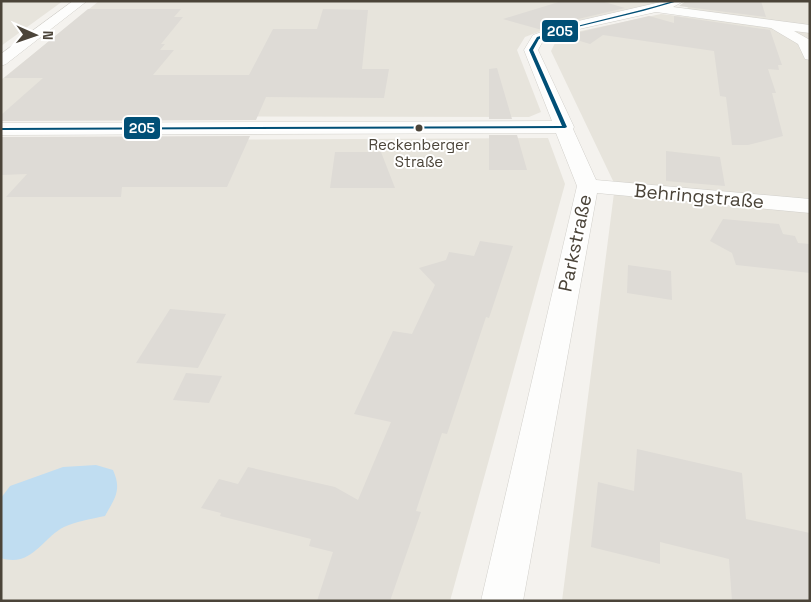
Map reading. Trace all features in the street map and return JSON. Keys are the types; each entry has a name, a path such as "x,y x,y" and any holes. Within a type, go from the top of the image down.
{"street":[{"path":"1,61 81,1"},
{"path":"624,1 656,8 772,25 808,37 810,56"},
{"name":"Parkstraße","path":"502,601 588,186 565,127 531,50 538,38 566,28 656,8 678,1"},
{"path":"1,129 565,127"},
{"name":"Behringstraße","path":"588,186 810,206"}],"shaded area":[{"path":"1,1 63,1 1,46"},
{"path":"99,1 663,1 554,26 525,37 517,50 541,112 529,117 1,116 1,80"},
{"path":"698,1 810,1 810,27 692,11 687,8"},
{"path":"661,14 810,31 810,601 562,601 615,185 551,51 556,41 576,32"},
{"path":"548,138 565,184 450,601 1,601 1,141"}],"water":[{"path":"96,465 113,470 116,477 116,494 105,516 64,527 36,550 21,559 1,558 1,498 10,486 63,467"}],"building":[{"path":"562,1 601,1 625,8 561,23 542,30 503,19"},
{"path":"686,1 761,1 766,17 679,6"},
{"path":"88,9 181,9 174,17 183,17 161,44 165,44 160,50 174,50 153,75 249,75 273,29 317,29 323,9 368,10 362,69 389,69 384,98 266,97 256,120 1,121 1,115 43,78 4,78"},
{"path":"649,16 674,23 674,16 770,30 782,65 778,65 779,70 768,69 776,93 772,93 783,136 748,145 732,145 726,97 720,96 714,51 603,35 590,44 563,36"},
{"path":"497,68 512,119 489,119 489,69"},
{"path":"489,135 517,135 527,170 489,170"},
{"path":"250,136 227,187 122,187 121,197 6,197 27,174 1,175 1,137"},
{"path":"666,151 720,157 725,186 666,181"},
{"path":"335,152 381,152 395,188 330,188"},
{"path":"723,219 779,224 783,234 795,236 798,243 810,244 810,273 736,265 732,253 710,241"},
{"path":"480,241 513,246 489,318 486,317 447,434 442,433 416,511 421,512 390,601 317,601 333,552 309,546 311,539 220,516 221,513 201,508 219,479 238,484 248,467 335,487 358,500 391,422 354,414 393,331 412,334 435,285 419,268 446,260 449,252 474,256"},
{"path":"628,265 671,271 672,300 627,293"},
{"path":"170,309 226,314 198,368 136,363"},
{"path":"186,373 222,376 209,403 173,400"},
{"path":"637,449 742,473 746,519 810,533 810,601 732,601 729,559 660,542 660,564 591,547 598,482 634,491"}],"transit line":[{"name":"205","path":"565,127 531,50 538,38 677,1"},
{"name":"205","path":"1,129 565,127"}],"place":[{"name":"Reckenberger Straße","path":"419,128"}]}
